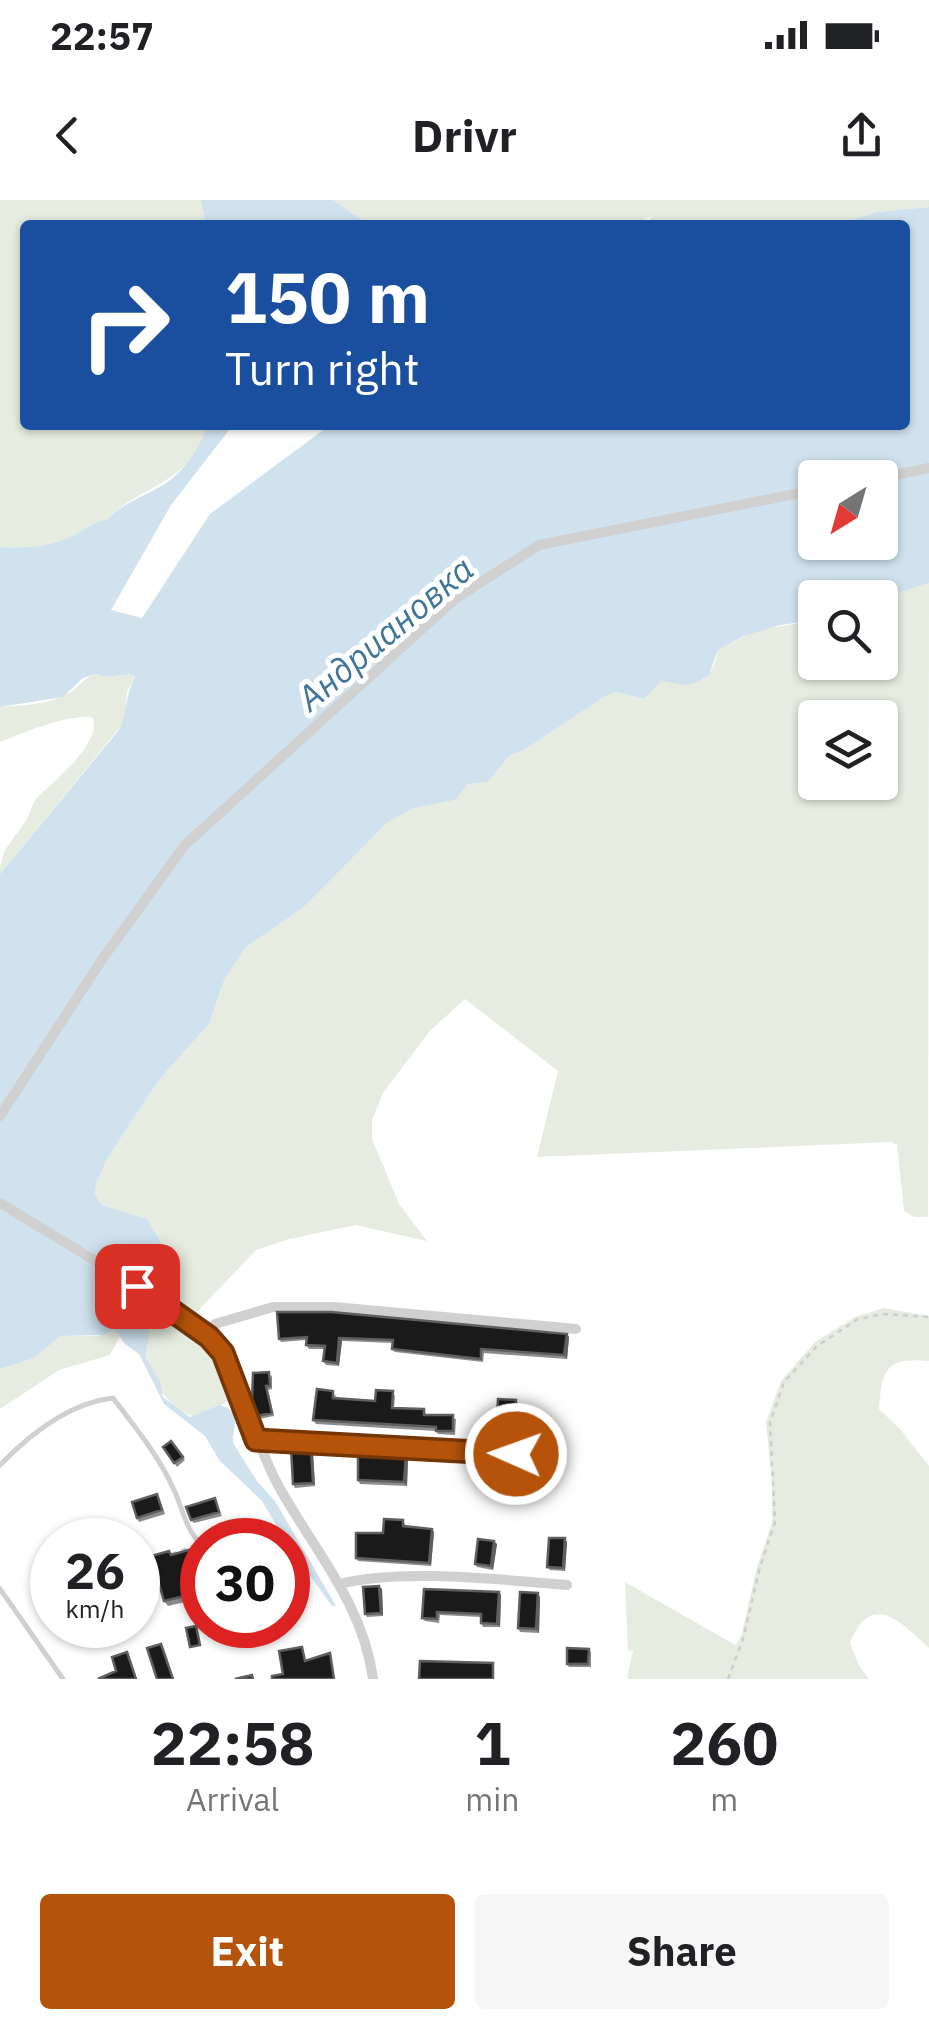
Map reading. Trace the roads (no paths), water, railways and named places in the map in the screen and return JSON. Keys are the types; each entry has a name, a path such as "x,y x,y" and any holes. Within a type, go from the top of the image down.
{"street":[{"path":"898,474 929,468"},
{"path":"0,1116 103,958 186,845 455,598 538,544 798,493"},
{"path":"0,1203 137,1286 209,1337 223,1353 278,1486 340,1584 369,1652 372,1679"},
{"path":"209,1337 214,1324 273,1307 334,1307 576,1329"},
{"path":"256,1440 516,1454"},
{"path":"340,1584 363,1578 476,1578 567,1586"}],"lane":[{"path":"0,1464 31,1434 92,1400 113,1398 151,1449 185,1518"},
{"path":"0,1589 63,1679"}],"water":[{"path":"201,200 333,200 363,220 205,220"},
{"name":"Андриановка","path":"929,207 929,583 898,593 898,580 798,580 798,622 744,636 718,650 709,675 698,682 685,685 662,681 644,699 616,692 604,697 509,756 488,782 468,784 455,800 414,808 387,823 304,907 246,947 225,978 209,1024 158,1081 107,1159 95,1195 102,1205 147,1219 171,1274 166,1306 148,1324 145,1356 160,1382 163,1397 190,1417 220,1405 232,1412 233,1443 285,1518 272,1518 262,1501 219,1460 205,1436 164,1404 139,1354 115,1330 103,1335 61,1336 34,1358 0,1369 0,874 118,731 135,677 95,674 83,678 63,697 0,707 0,547 54,543 107,520 177,474 196,450 205,430 229,430 171,505 111,610 142,618 210,514 323,430 910,430 910,220 853,220 876,212"},
{"path":"310,1561 336,1606 332,1606 310,1576"}]}
